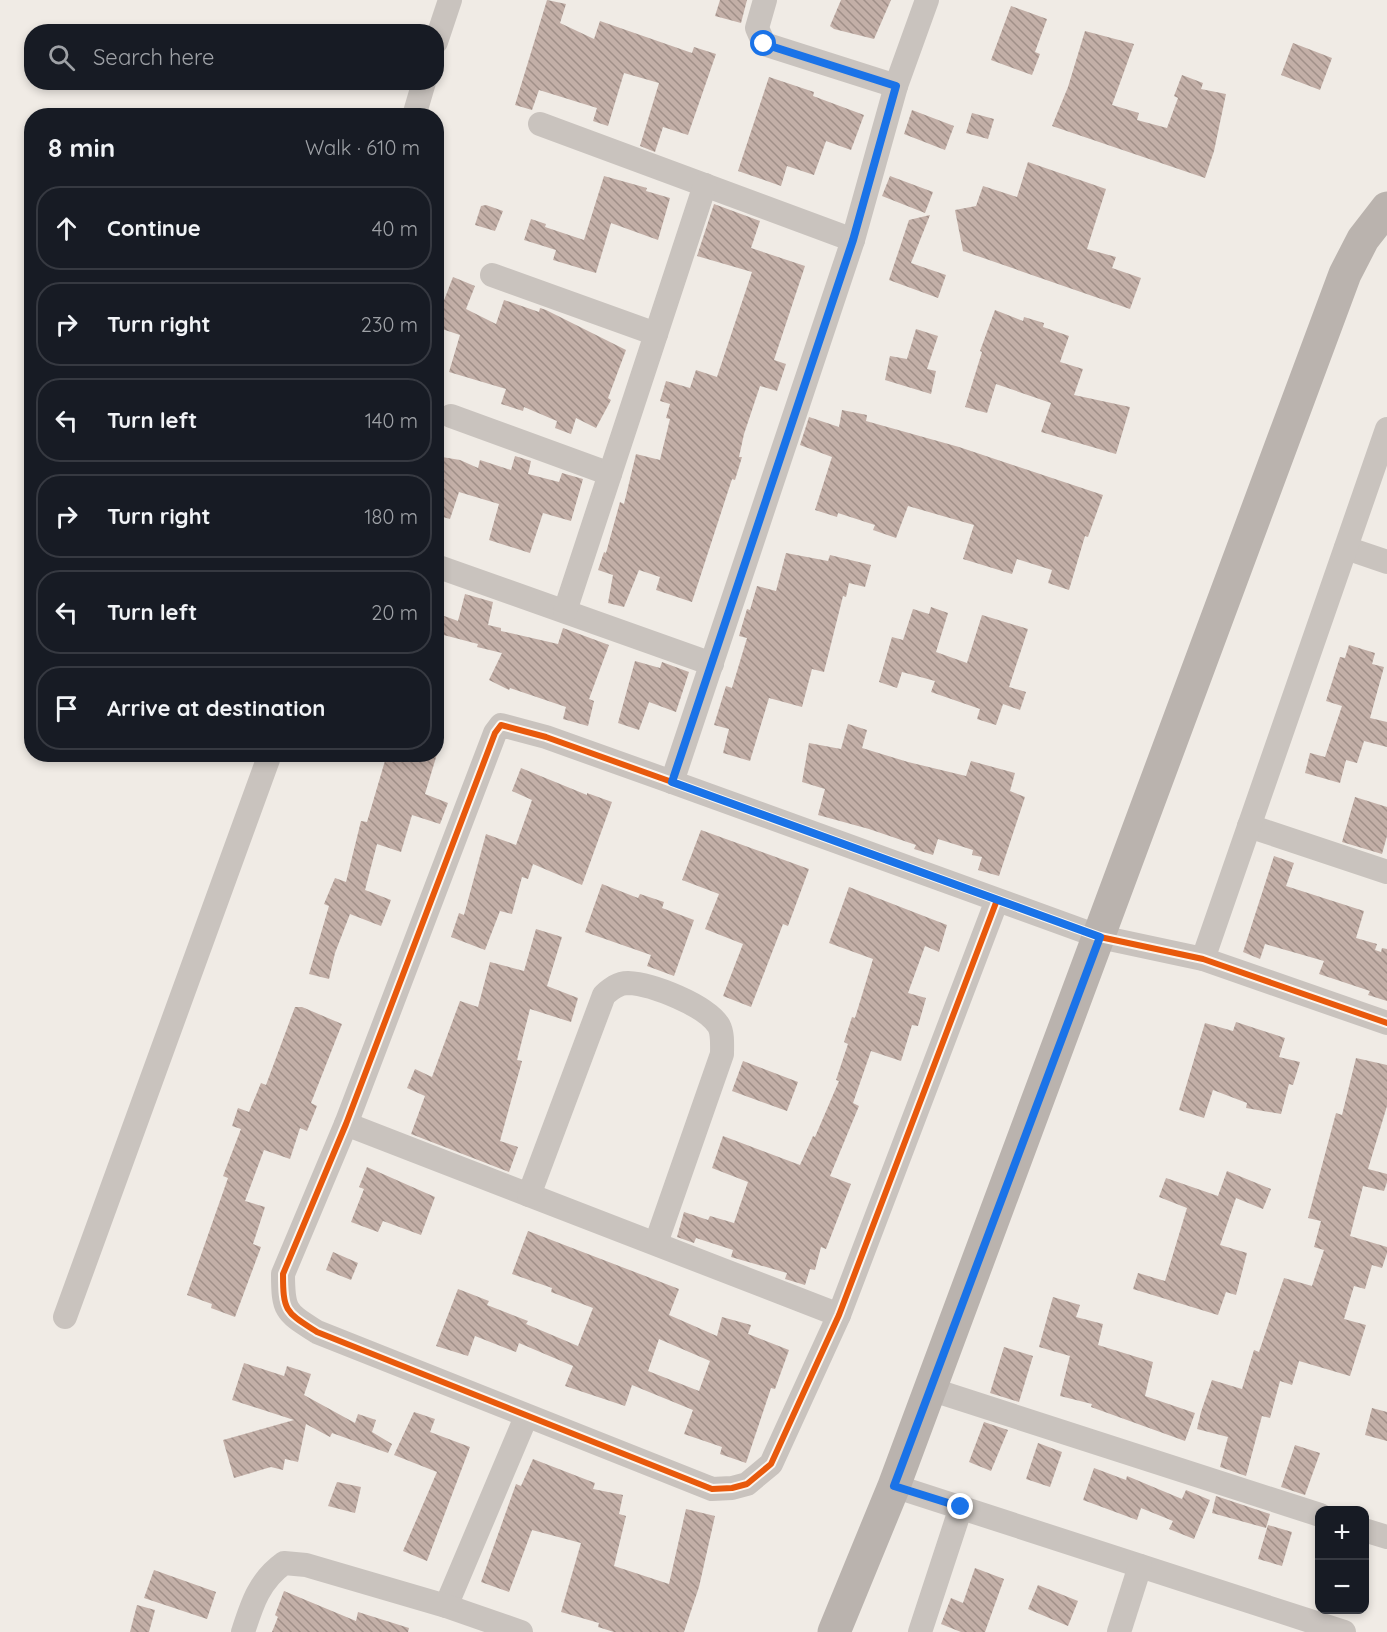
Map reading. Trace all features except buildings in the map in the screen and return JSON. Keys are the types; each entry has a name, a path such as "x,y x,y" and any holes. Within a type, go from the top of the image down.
{"street":[{"path":"442,24 450,0"},
{"path":"765,0 757,28 764,44 896,86"},
{"path":"672,782 853,240 896,86 927,0"},
{"path":"416,108 422,90"},
{"path":"540,124 853,240"},
{"path":"565,611 705,185"},
{"path":"834,1632 894,1486 1345,274 1364,239 1387,208"},
{"path":"492,274 656,334"},
{"path":"451,416 610,474"},
{"path":"1203,959 1387,429"},
{"path":"1346,548 1387,562"},
{"path":"444,569 712,664"},
{"path":"997,900 839,1315 771,1464 747,1484 732,1488 712,1489 317,1332 289,1314 283,1298 283,1274 346,1124 498,728 505,724 672,782 1100,937 1203,959 1387,1023"},
{"path":"65,1317 267,762"},
{"path":"1249,826 1387,872"},
{"path":"529,1195 603,995 618,985 627,983 672,994 703,1011 719,1026 722,1054 656,1243"},
{"path":"346,1124 839,1315"},
{"path":"930,1389 1315,1513"},
{"path":"446,1606 526,1417"},
{"path":"894,1486 1332,1630"},
{"path":"920,1632 961,1507"},
{"path":"1369,1531 1387,1537"},
{"path":"243,1632 254,1597 270,1573 284,1563 306,1565 446,1606 520,1632"},
{"path":"1119,1632 1140,1566"}],"cycle path":[{"path":"997,900 839,1315 771,1464 747,1484 732,1488 712,1489 317,1332 288,1310 284,1296 283,1274 346,1124 495,733 501,725 546,737 1100,937 1203,959 1387,1023"}],"route":[{"path":"764,44 896,86 853,240 672,782 1100,937 894,1486 961,1507"}]}
